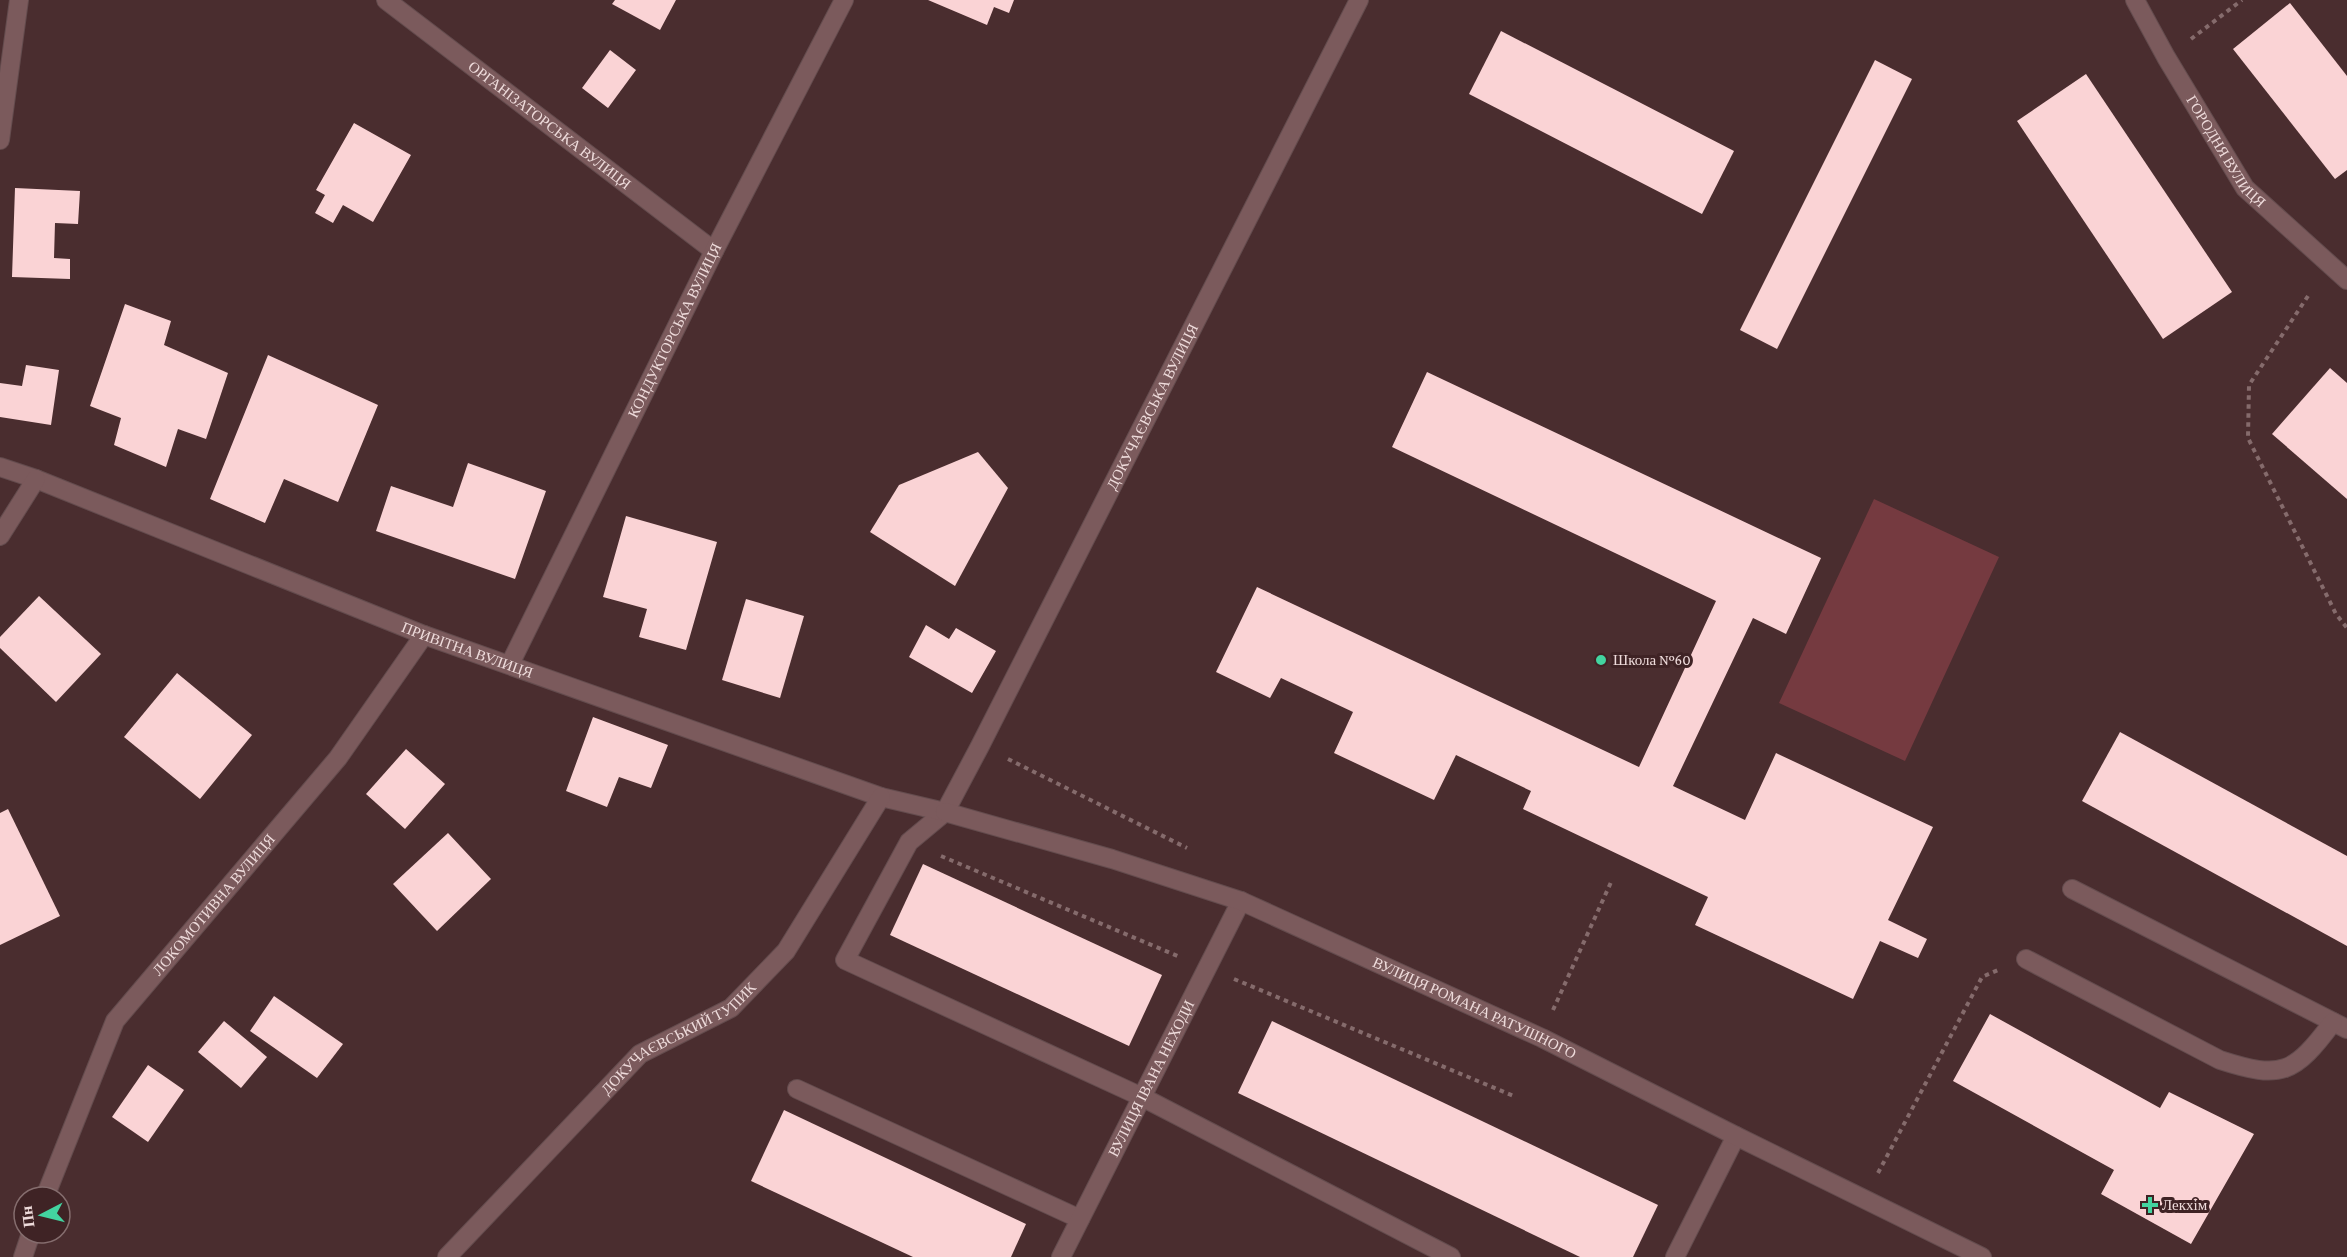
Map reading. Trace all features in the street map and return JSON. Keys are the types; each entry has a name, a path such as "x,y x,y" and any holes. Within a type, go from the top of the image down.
{"street":[{"path":"0,140 19,0"},
{"name":"ОРГАНІЗАТОРСЬКА ВУЛИЦЯ","path":"386,0 714,251"},
{"name":"КОНДУКТОРСЬКА ВУЛИЦЯ","path":"510,664 714,251 844,0"},
{"name":"ДОКУЧАЄВСЬКА ВУЛИЦЯ","path":"945,812 1359,0"},
{"name":"ГОРОДНЯ ВУЛИЦЯ","path":"2135,0 2166,57 2245,188 2347,280"},
{"name":"ПРИВІТНА ВУЛИЦЯ","path":"0,467 36,478 424,635 881,797 945,812"},
{"path":"0,536 36,478"},
{"name":"ЛОКОМОТИВНА ВУЛИЦЯ","path":"50,1185 115,1021 338,758 424,635"},
{"name":"ДОКУЧАЄВСЬКИЙ ТУПИК","path":"447,1257 640,1054 731,1008 786,951 881,797"},
{"path":"945,812 909,842 845,960 1142,1097 1450,1257"},
{"name":"ВУЛИЦЯ РОМАНА РАТУШНОГО","path":"945,812 1112,859 1241,901 1542,1038 1982,1257"},
{"path":"2026,959 2220,1060 2253,1070 2287,1070 2340,1026 2072,889"},
{"name":"ВУЛИЦЯ ІВАНА НЕХОДИ","path":"1061,1257 1241,901"},
{"path":"797,1089 1080,1219"},
{"path":"1675,1257 1736,1136"}],"path":[{"path":"2166,57 2242,0"},
{"path":"2308,296 2249,385 2248,438 2327,595 2347,628"},
{"path":"1553,1011 1612,880"},
{"path":"1864,1199 1982,977 2026,959"}],"shaded area":[{"path":"1874,499 1999,557 1905,761 1779,703"}],"building":[{"path":"615,0 676,0 660,30 612,4"},
{"path":"928,0 1014,0 1009,13 994,7 987,25"},
{"path":"2290,3 2347,76 2347,170 2335,179 2233,49"},
{"path":"1501,31 1734,151 1702,214 1469,94"},
{"path":"610,50 636,70 608,108 582,88"},
{"path":"1875,60 1912,79 1777,349 1740,330"},
{"path":"2086,74 2232,292 2163,339 2017,121"},
{"path":"354,123 411,155 373,222 343,205 333,223 315,213 325,195 316,190"},
{"path":"15,188 80,191 78,224 55,223 54,258 70,259 70,279 12,277"},
{"path":"125,304 171,321 164,345 228,373 206,439 178,429 166,467 114,445 121,418 90,406"},
{"path":"268,355 378,405 338,502 284,479 265,523 210,499"},
{"path":"26,365 59,370 51,425 0,417 0,383 22,386"},
{"path":"2330,368 2347,383 2347,499 2272,434"},
{"path":"1427,372 1821,558 1786,634 1753,618 1673,786 1745,820 1776,753 1933,827 1888,920 1927,939 1918,958 1880,941 1853,999 1695,925 1708,897 1523,809 1531,791 1456,755 1434,800 1334,753 1353,712 1281,678 1270,698 1216,672 1257,587 1639,767 1716,601 1392,447"},
{"path":"978,452 1008,488 955,586 870,532 899,485"},
{"path":"468,463 546,491 515,579 376,531 391,486 453,507"},
{"path":"626,516 717,542 686,650 639,637 647,609 603,597"},
{"path":"39,596 101,654 56,702 0,648 0,637"},
{"path":"746,599 804,616 780,698 722,680"},
{"path":"926,625 949,639 956,628 996,651 972,693 909,657"},
{"path":"177,673 252,735 200,799 124,737"},
{"path":"593,717 668,745 651,788 619,777 607,807 566,791"},
{"path":"2120,732 2347,856 2347,946 2082,801"},
{"path":"406,749 445,784 405,829 366,794"},
{"path":"8,809 60,916 0,945 0,813"},
{"path":"448,833 491,879 437,931 393,884"},
{"path":"923,864 1162,975 1129,1046 890,935"},
{"path":"274,996 343,1044 317,1078 250,1031"},
{"path":"1990,1014 2160,1108 2169,1092 2254,1134 2191,1244 2101,1194 2114,1170 1953,1081"},
{"path":"224,1021 267,1057 241,1088 198,1052"},
{"path":"1272,1021 1658,1205 1633,1257 1580,1257 1238,1093"},
{"path":"148,1065 184,1090 148,1142 112,1117"},
{"path":"784,1110 1026,1224 1011,1257 913,1257 751,1181"}],"place":[{"name":"Школа №60","path":"1601,660"},
{"name":"Лекхім","path":"2150,1205"}]}
